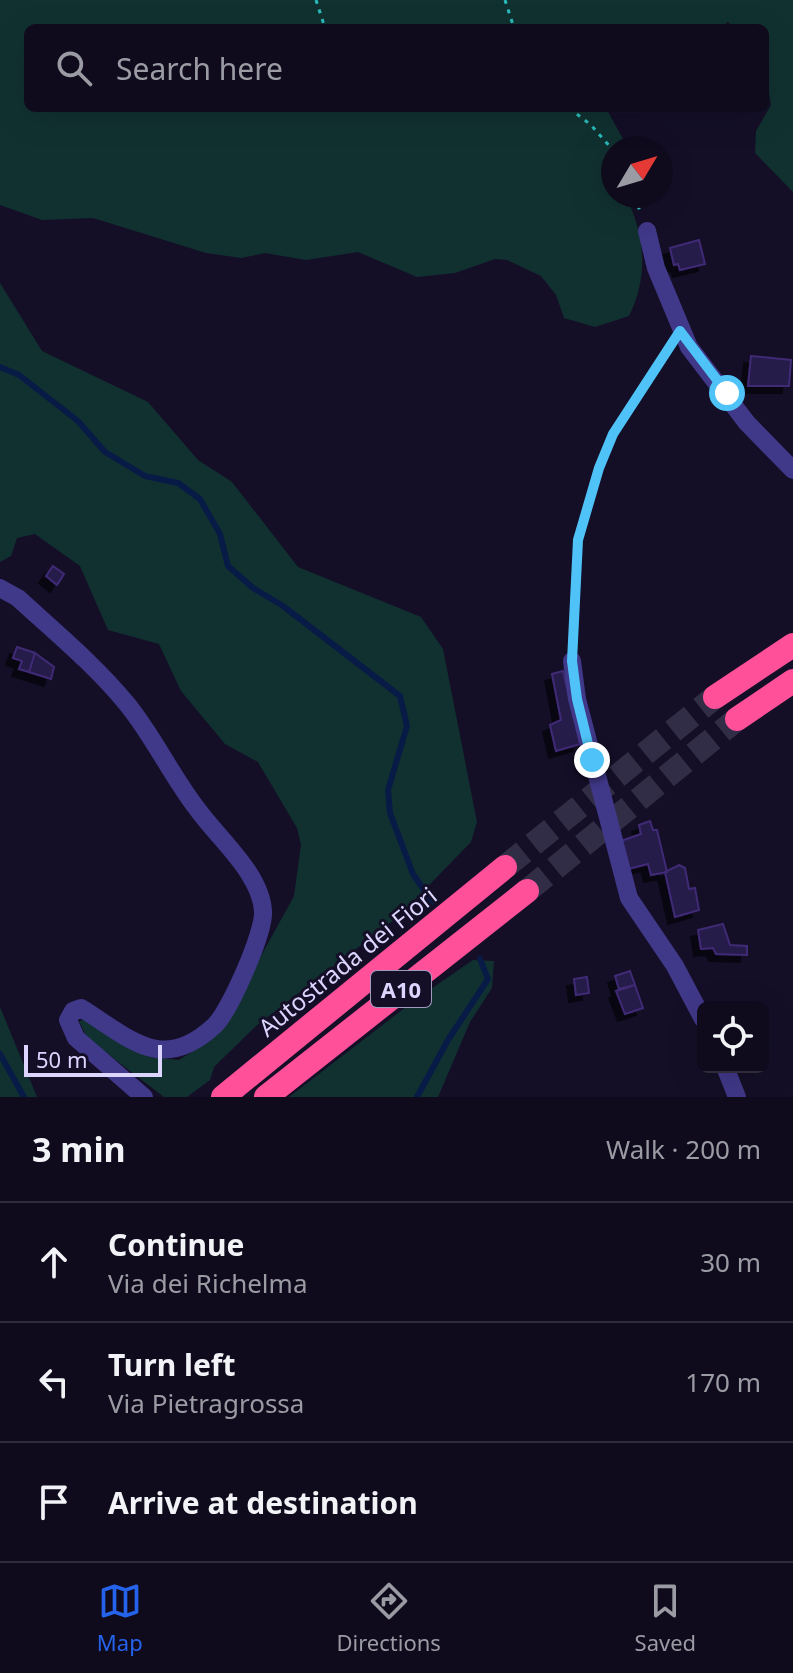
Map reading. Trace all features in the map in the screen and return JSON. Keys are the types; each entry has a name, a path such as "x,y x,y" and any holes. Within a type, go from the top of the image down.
{"highway":[{"path":"715,697 793,645"},
{"path":"737,719 793,681"},
{"name":"Autostrada dei Fiori","path":"223,1097 505,867"},
{"name":"A10","path":"272,1092 527,891"}],"street":[{"path":"647,231 647,242 680,331 747,423 793,470"},
{"path":"0,588 30,608 128,705 196,808 253,880 264,908 263,932 218,1023 196,1042 174,1052 144,1047 81,1008 73,1011 68,1020 76,1038 144,1097"},
{"path":"572,661 577,699 629,898 675,966 697,1008"},
{"path":"727,1073 737,1097"}],"path":[{"path":"316,0 324,24"},
{"path":"505,0 513,24"},
{"path":"574,112 601,136"},
{"path":"572,661 578,540 599,468 613,434 680,331"}],"green space":[{"path":"0,0 793,0 793,192 755,153 756,131 771,105 769,24 24,24 24,112 608,112 621,136 601,136 601,208 631,208 641,241 642,271 629,316 595,327 564,318 556,295 541,276 507,260 495,259 455,273 417,277 358,252 306,260 265,253 241,258 206,253 93,218 42,220 0,205"},
{"path":"0,283 42,351 148,402 198,460 232,482 298,567 421,617 443,649 477,822 471,842 399,916 256,1026 214,1067 210,1080 187,1097 164,1097 87,1038 79,1021 87,1019 150,1057 179,1060 198,1048 256,965 294,896 301,845 297,828 258,762 225,744 181,691 159,644 108,630 80,566 35,534 17,538 11,556 0,562"},
{"path":"473,960 494,961 492,988 470,1022 438,1097 289,1097 415,1000"},
{"path":"0,1007 37,1097 0,1097"}],"building":[{"path":"699,240 705,264 680,270 678,264 674,265 670,248"},
{"path":"751,356 791,360 789,386 748,386"},
{"path":"53,566 64,574 57,585 46,576"},
{"path":"17,647 35,653 29,672 19,669 22,661 13,658"},
{"path":"35,653 54,667 51,679 29,672"},
{"path":"563,671 580,744 556,751 550,725 561,720 552,674"},
{"path":"650,821 653,830 657,830 667,872 651,875 648,864 628,869 621,841 641,834 639,825"},
{"path":"679,865 685,868 689,889 695,888 699,910 675,917 665,872"},
{"path":"723,924 730,945 747,946 747,955 716,954 713,948 701,949 698,930"},
{"path":"630,971 635,985 619,989 615,976"},
{"path":"587,977 589,993 576,995 574,979"},
{"path":"635,985 643,1008 625,1014 616,991"}],"waterway":[{"path":"0,367 19,375 78,421 105,452 145,476 178,483 200,499 220,534 228,566 253,588 283,606 400,696 407,726 388,790 390,813 413,874 432,902"},
{"path":"417,1097 448,1040 488,979 480,959"},
{"path":"0,1054 24,1097"}],"tunnel":[{"path":"505,867 715,697"},
{"path":"527,891 737,719"}],"route":[{"path":"592,760 577,699 572,661 578,540 599,468 613,434 680,331 689,347 727,393"}]}
